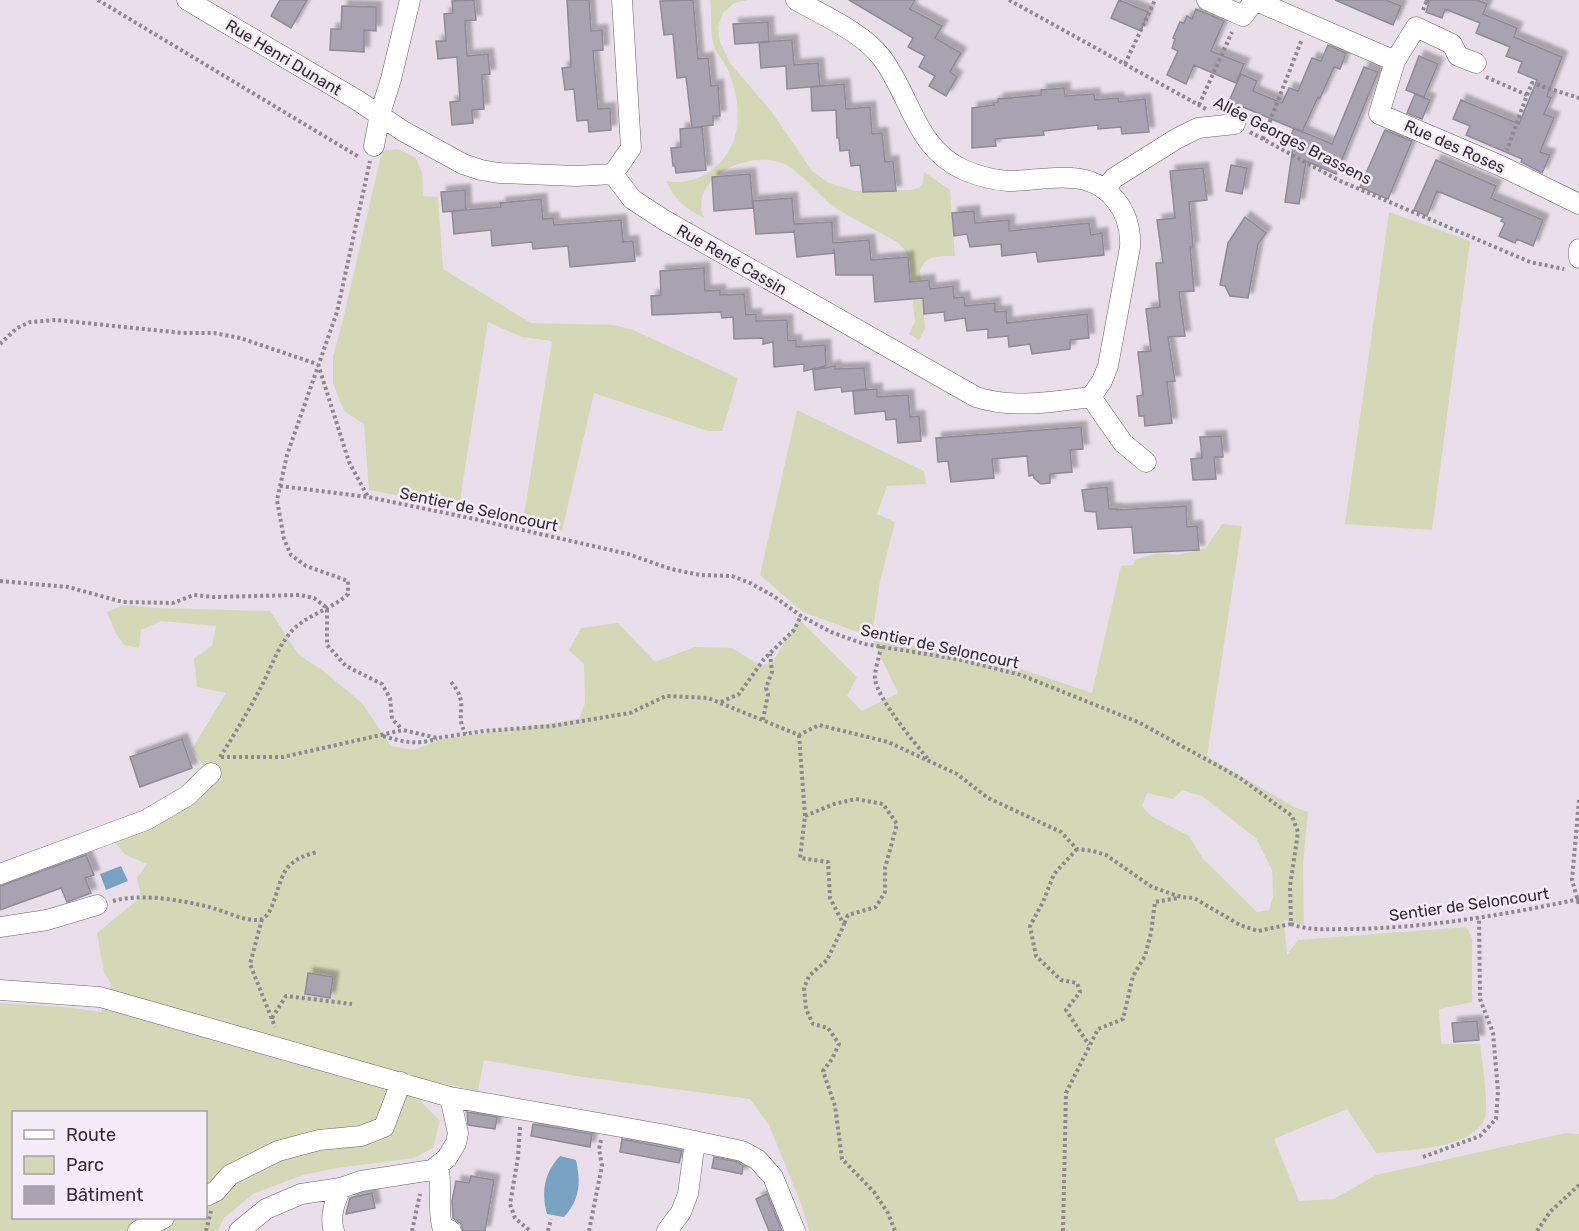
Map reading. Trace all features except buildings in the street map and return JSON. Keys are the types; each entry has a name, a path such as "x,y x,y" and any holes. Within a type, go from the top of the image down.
{"street":[{"name":"Rue Henri Dunant","path":"187,0 380,114"},
{"path":"372,155 380,114 410,0"},
{"path":"380,114 403,132 463,164 481,170 499,173 576,176 613,174 631,148 622,0"},
{"path":"795,0 858,37 881,56 927,141 958,168 981,176 1008,181 1080,178 1105,189 1117,201 1126,218 1130,247 1108,366 1102,381 1091,397 1123,443 1146,462"},
{"path":"1207,0 1243,16 1254,0 1395,61"},
{"name":"Rue des Roses","path":"1476,63 1458,56 1452,44 1416,27 1395,61 1379,114 1501,166 1579,204"},
{"path":"1105,189 1114,178 1176,139 1198,128 1235,124"},
{"name":"Rue René Cassin","path":"613,174 632,199 664,220 976,397 996,403 1016,404 1091,397"},
{"path":"1574,264 1579,249"},
{"path":"0,874 146,820 187,796 215,765"},
{"path":"0,927 47,920 97,905"},
{"path":"0,990 100,997 450,1097 742,1150 758,1160 772,1177 795,1231"},
{"path":"207,1196 216,1191 230,1175 278,1151 319,1140 361,1136 384,1126 401,1082"},
{"path":"239,1231 266,1209 301,1194 341,1188 361,1181 432,1170 447,1158 456,1143 458,1133 450,1097"},
{"path":"667,1231 681,1212 688,1194 695,1141"},
{"path":"438,1165 442,1179 440,1215 442,1226 452,1231"},
{"path":"334,1231 333,1205 341,1188"},
{"path":"138,1231 162,1219"}],"path":[{"path":"98,0 340,144 372,155 337,312 287,454 277,500 284,538 291,555 306,566 348,581 348,594 338,603 319,611 297,626 285,640 260,690 215,765"},
{"name":"Allée Georges Brassens","path":"1009,0 1208,110"},
{"path":"1125,64 1155,0"},
{"path":"1199,105 1240,15"},
{"path":"1263,139 1308,24"},
{"path":"1476,63 1481,75 1527,95"},
{"path":"1501,166 1532,83 1579,98"},
{"name":"Allée Georges Brassens","path":"1235,124 1349,185 1530,262 1574,264"},
{"path":"0,344 18,328 30,322 56,320 183,333 214,333 240,338 318,364"},
{"path":"318,364 348,462 368,498"},
{"name":"Sentier de Seloncourt","path":"280,486 368,498 470,518 627,554 671,569 700,575 732,576 772,595 801,616 831,632 864,644 957,659 1021,675 1138,722 1240,778 1292,816 1298,832 1290,886 1291,924 1306,930 1387,929 1479,918 1578,899"},
{"path":"0,581 68,587 123,602 173,603 194,595 213,597 300,595 314,598 327,608"},
{"path":"327,608 327,645 346,666 382,684 390,698 393,719 403,730"},
{"path":"721,702 739,694 770,653 794,630 801,616"},
{"path":"881,646 875,679 886,704 932,763"},
{"path":"763,720 768,694 766,688 772,672 770,653"},
{"path":"451,682 458,690 462,704 460,722 466,734"},
{"path":"381,735 405,743 420,743 484,730 552,726 630,713 666,696 708,698 799,735 819,725 888,742 957,774 988,798 1061,832 1077,849 1107,855 1152,886 1181,897"},
{"path":"215,765 283,757 403,730 438,738"},
{"path":"799,735 805,816 800,858 828,862 831,898 844,925"},
{"path":"805,816 834,804 856,799 883,804 897,824 885,868 885,892 876,907 849,915 826,960 809,976 804,988 806,1009 813,1024 828,1028 839,1044 823,1071 835,1106 842,1159 874,1192 888,1213 895,1231"},
{"path":"1579,800 1572,880 1579,905"},
{"path":"1077,849 1054,874 1030,926 1036,956 1061,980 1077,983 1080,992 1066,1010 1090,1046"},
{"path":"97,905 118,900 165,898 252,920 262,919 269,914 279,882 287,868 298,858 317,852"},
{"path":"1063,1231 1066,1093 1098,1029 1123,1019 1133,976 1145,956 1155,902 1181,897 1194,898 1240,925 1258,931 1291,924"},
{"path":"1423,1157 1480,1136 1496,1119 1498,1091 1493,1033 1480,999 1479,918"},
{"path":"262,919 250,964 283,1048"},
{"path":"272,1018 286,996 352,1004"},
{"path":"523,1110 510,1204 515,1218 530,1231"},
{"path":"589,1231 602,1166 599,1149 603,1124"},
{"path":"1537,1231 1550,1212 1579,1185"},
{"path":"548,1231 551,1219"}],"green space":[{"path":"710,0 748,0 734,3 723,13 718,27 720,42 730,63 771,111 812,171 829,183 855,191 912,190 923,183 924,172 950,190 955,256 934,257 922,265 920,271 925,328 919,340 909,334 915,322 908,257 904,249 897,242 829,203 804,178 788,166 774,161 759,160 727,169 714,178 705,189 701,203 704,218 682,203 669,187 666,181 692,180 714,168 731,147 738,122 733,83 714,46"},
{"path":"398,149 416,158 422,173 423,196 438,197 443,269 531,323 614,325 633,330 738,378 722,431 708,431 594,393 562,531 524,515 552,341 522,337 488,322 459,507 369,490 364,424 344,411 333,383 333,356 382,151"},
{"path":"1389,212 1470,241 1432,530 1345,524"},
{"path":"797,410 924,471 926,484 887,486 877,514 895,522 880,581 872,637 1015,667 1092,693 1121,566 1133,565 1135,560 1158,553 1178,555 1206,548 1222,524 1242,526 1207,756 1294,807 1308,812 1303,863 1304,925 1284,920 1287,955 1298,940 1466,927 1472,938 1472,1002 1439,1009 1441,1044 1480,1044 1485,1082 1485,1118 1478,1129 1467,1137 1453,1142 1420,1149 1376,1153 1347,1109 1274,1139 1299,1201 1334,1199 1376,1175 1566,1133 1579,1134 1579,1231 809,1231 803,1209 769,1125 750,1099 583,1077 484,1060 478,1091 422,1079 422,1103 440,1121 433,1148 414,1158 303,1175 253,1194 224,1218 218,1231 0,1231 0,1003 66,1007 101,1012 111,984 104,972 97,933 141,897 137,878 147,864 126,855 106,834 132,814 182,805 203,765 192,749 226,693 197,687 194,659 212,646 216,626 161,621 141,630 139,648 124,645 115,632 107,612 123,605 270,611 299,655 322,670 362,703 391,746 414,750 443,739 579,719 585,703 584,664 569,650 581,628 618,623 655,662 695,647 732,648 761,666 773,661 799,619 857,677 847,696 862,711 898,693 871,637 803,612 760,575","holes":["1182,790 1202,796 1256,838 1272,870 1273,897 1269,910 1257,912 1203,859 1189,836 1151,816 1142,806 1147,793 1173,799"]}],"water":[{"path":"121,866 128,881 106,890 100,874"},
{"path":"560,1156 576,1160 578,1176 576,1197 564,1217 547,1214 544,1198 547,1176"}]}
